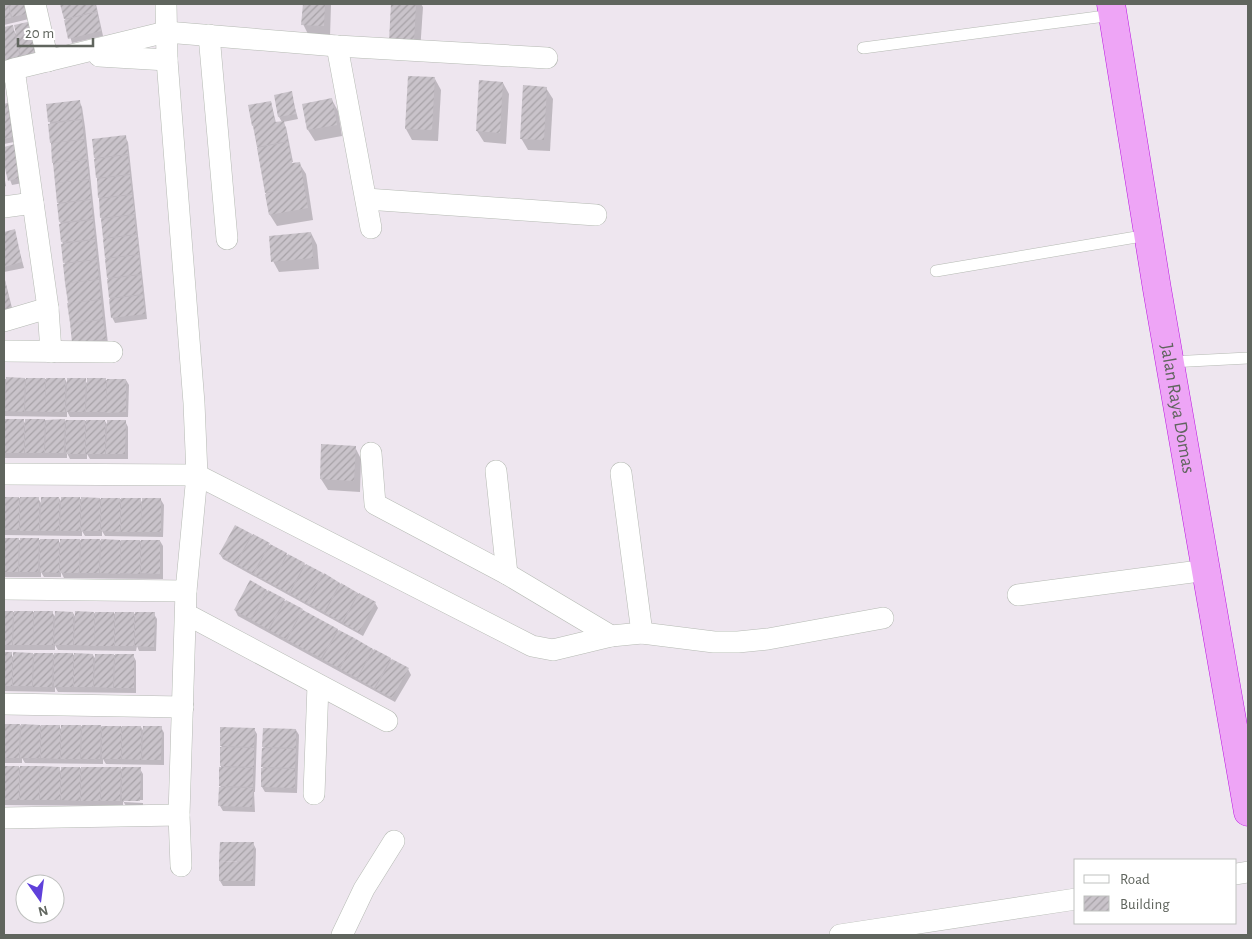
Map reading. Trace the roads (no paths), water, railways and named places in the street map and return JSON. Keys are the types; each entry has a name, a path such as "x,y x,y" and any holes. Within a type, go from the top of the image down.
{"highway":[{"name":"Jalan Raya Domas","path":"1112,9 1148,235 1248,812"}],"street":[{"path":"35,4 48,61"},
{"path":"166,4 167,60 194,403 197,475 186,591 179,815 182,866"},
{"path":"51,352 48,308 33,203 9,70 79,55 166,32 337,46 547,58"},
{"path":"209,35 227,239"},
{"path":"337,46 371,228"},
{"path":"79,55 167,60"},
{"path":"366,199 596,215"},
{"path":"4,207 33,203"},
{"path":"4,321 48,308"},
{"path":"4,351 112,352"},
{"path":"372,453 375,504 507,574 611,636"},
{"path":"496,471 507,574"},
{"path":"621,472 642,634"},
{"path":"4,474 197,475 532,646 553,650 611,636 642,634 714,642 738,642 768,639 883,618"},
{"path":"1018,595 1207,570"},
{"path":"4,589 186,591"},
{"path":"186,614 387,721"},
{"path":"314,794 318,685"},
{"path":"4,704 183,707"},
{"path":"4,818 179,815"},
{"path":"342,935 364,889 394,841"},
{"path":"840,935 1074,899"}],"lane":[{"path":"863,48 1112,9"},
{"path":"936,271 1148,235"},
{"path":"1170,362 1248,358"}]}
